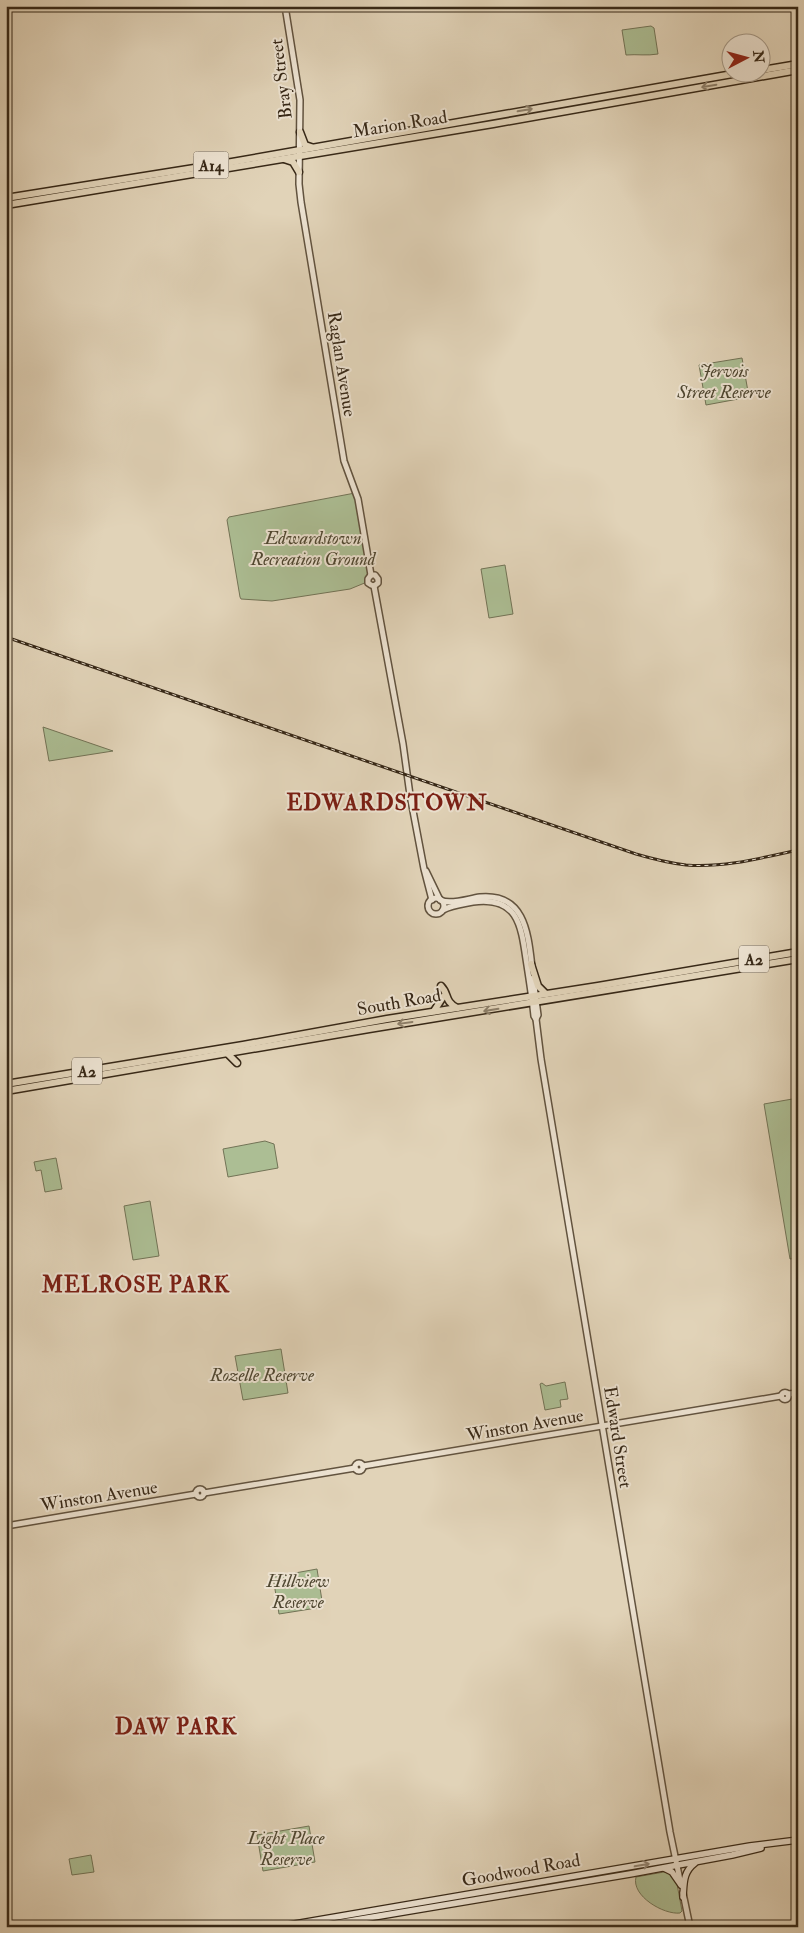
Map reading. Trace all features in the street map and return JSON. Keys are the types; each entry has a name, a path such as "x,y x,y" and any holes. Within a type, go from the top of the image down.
{"main road":[{"path":"772,68 798,64"},
{"name":"Marion Road","path":"6,198 798,70"},
{"name":"Marion Road","path":"6,205 281,159 313,147 722,76"},
{"path":"300,132 305,145 313,147"},
{"path":"281,159 293,162 299,172"},
{"path":"114,187 119,180"},
{"name":"South Road","path":"6,1084 457,1008 534,999 546,994 798,952"},
{"name":"South Road","path":"6,1091 228,1054 534,999 798,959"},
{"path":"531,964 538,986 546,994"},
{"path":"442,986 448,1002 457,1008"},
{"path":"434,1012 443,997"},
{"path":"228,1054 237,1063"},
{"name":"Goodwood Road","path":"278,1927 544,1882 676,1862 750,1846 798,1840"},
{"name":"Goodwood Road","path":"314,1927 664,1868 676,1862 696,1862 751,1851 770,1844"},
{"path":"683,1897 685,1874 696,1862"},
{"path":"664,1868 672,1872 681,1885"},
{"path":"539,1889 544,1882 551,1886"}],"street":[{"name":"Bray Street","path":"285,6 298,82 299,152"},
{"name":"Raglan Avenue","path":"299,152 301,202 344,461 358,499 371,575 375,575 378,579 378,583 374,586 424,869"},
{"path":"424,869 432,900 429,907 432,913 438,914 450,906 485,901 500,904 510,910 516,917 521,930 534,999"},
{"path":"424,869 441,900 443,910"},
{"path":"432,900 451,902 490,897 511,905 519,913 525,924 534,999"},
{"name":"Edward Street","path":"534,999 534,1016 602,1426 676,1862 690,1927"},
{"name":"Winston Avenue","path":"6,1526 196,1494 199,1490 204,1493 355,1468 359,1462 363,1466 781,1396 783,1399 786,1399 788,1394 798,1393"}],"green space":[{"path":"651,26 654,28 658,54 626,55 622,30"},
{"name":"Jervois Street Reserve","path":"742,358 749,397 706,405 699,365"},
{"name":"Edwardstown Recreation Ground","path":"355,493 370,574 367,582 350,589 272,601 241,599 227,520 229,517"},
{"path":"505,565 513,614 489,618 481,569"},
{"path":"43,727 113,751 49,761"},
{"path":"798,1098 798,1258 790,1259 764,1104"},
{"path":"265,1141 274,1144 278,1168 228,1177 223,1149"},
{"path":"56,1158 62,1189 45,1192 41,1170 36,1171 34,1162"},
{"path":"150,1201 159,1256 133,1260 124,1206"},
{"name":"Rozelle Reserve","path":"281,1349 288,1393 243,1400 235,1356"},
{"path":"565,1382 568,1399 560,1400 561,1407 545,1410 540,1384 542,1383 546,1386"},
{"name":"Hillview Reserve","path":"317,1569 323,1607 279,1614 273,1577"},
{"name":"Light Place Reserve","path":"309,1826 315,1862 263,1871 257,1835"},
{"path":"91,1855 94,1872 72,1875 69,1859"},
{"path":"664,1872 670,1874 677,1884 682,1911 680,1913 666,1911 650,1903 639,1891 636,1884 636,1877"}],"railway":[{"path":"6,637 649,858 700,866 742,862 798,850"}],"district":[{"name":"EDWARDSTOWN","path":"387,802"},
{"name":"MELROSE PARK","path":"136,1284"},
{"name":"DAW PARK","path":"176,1726"}]}
